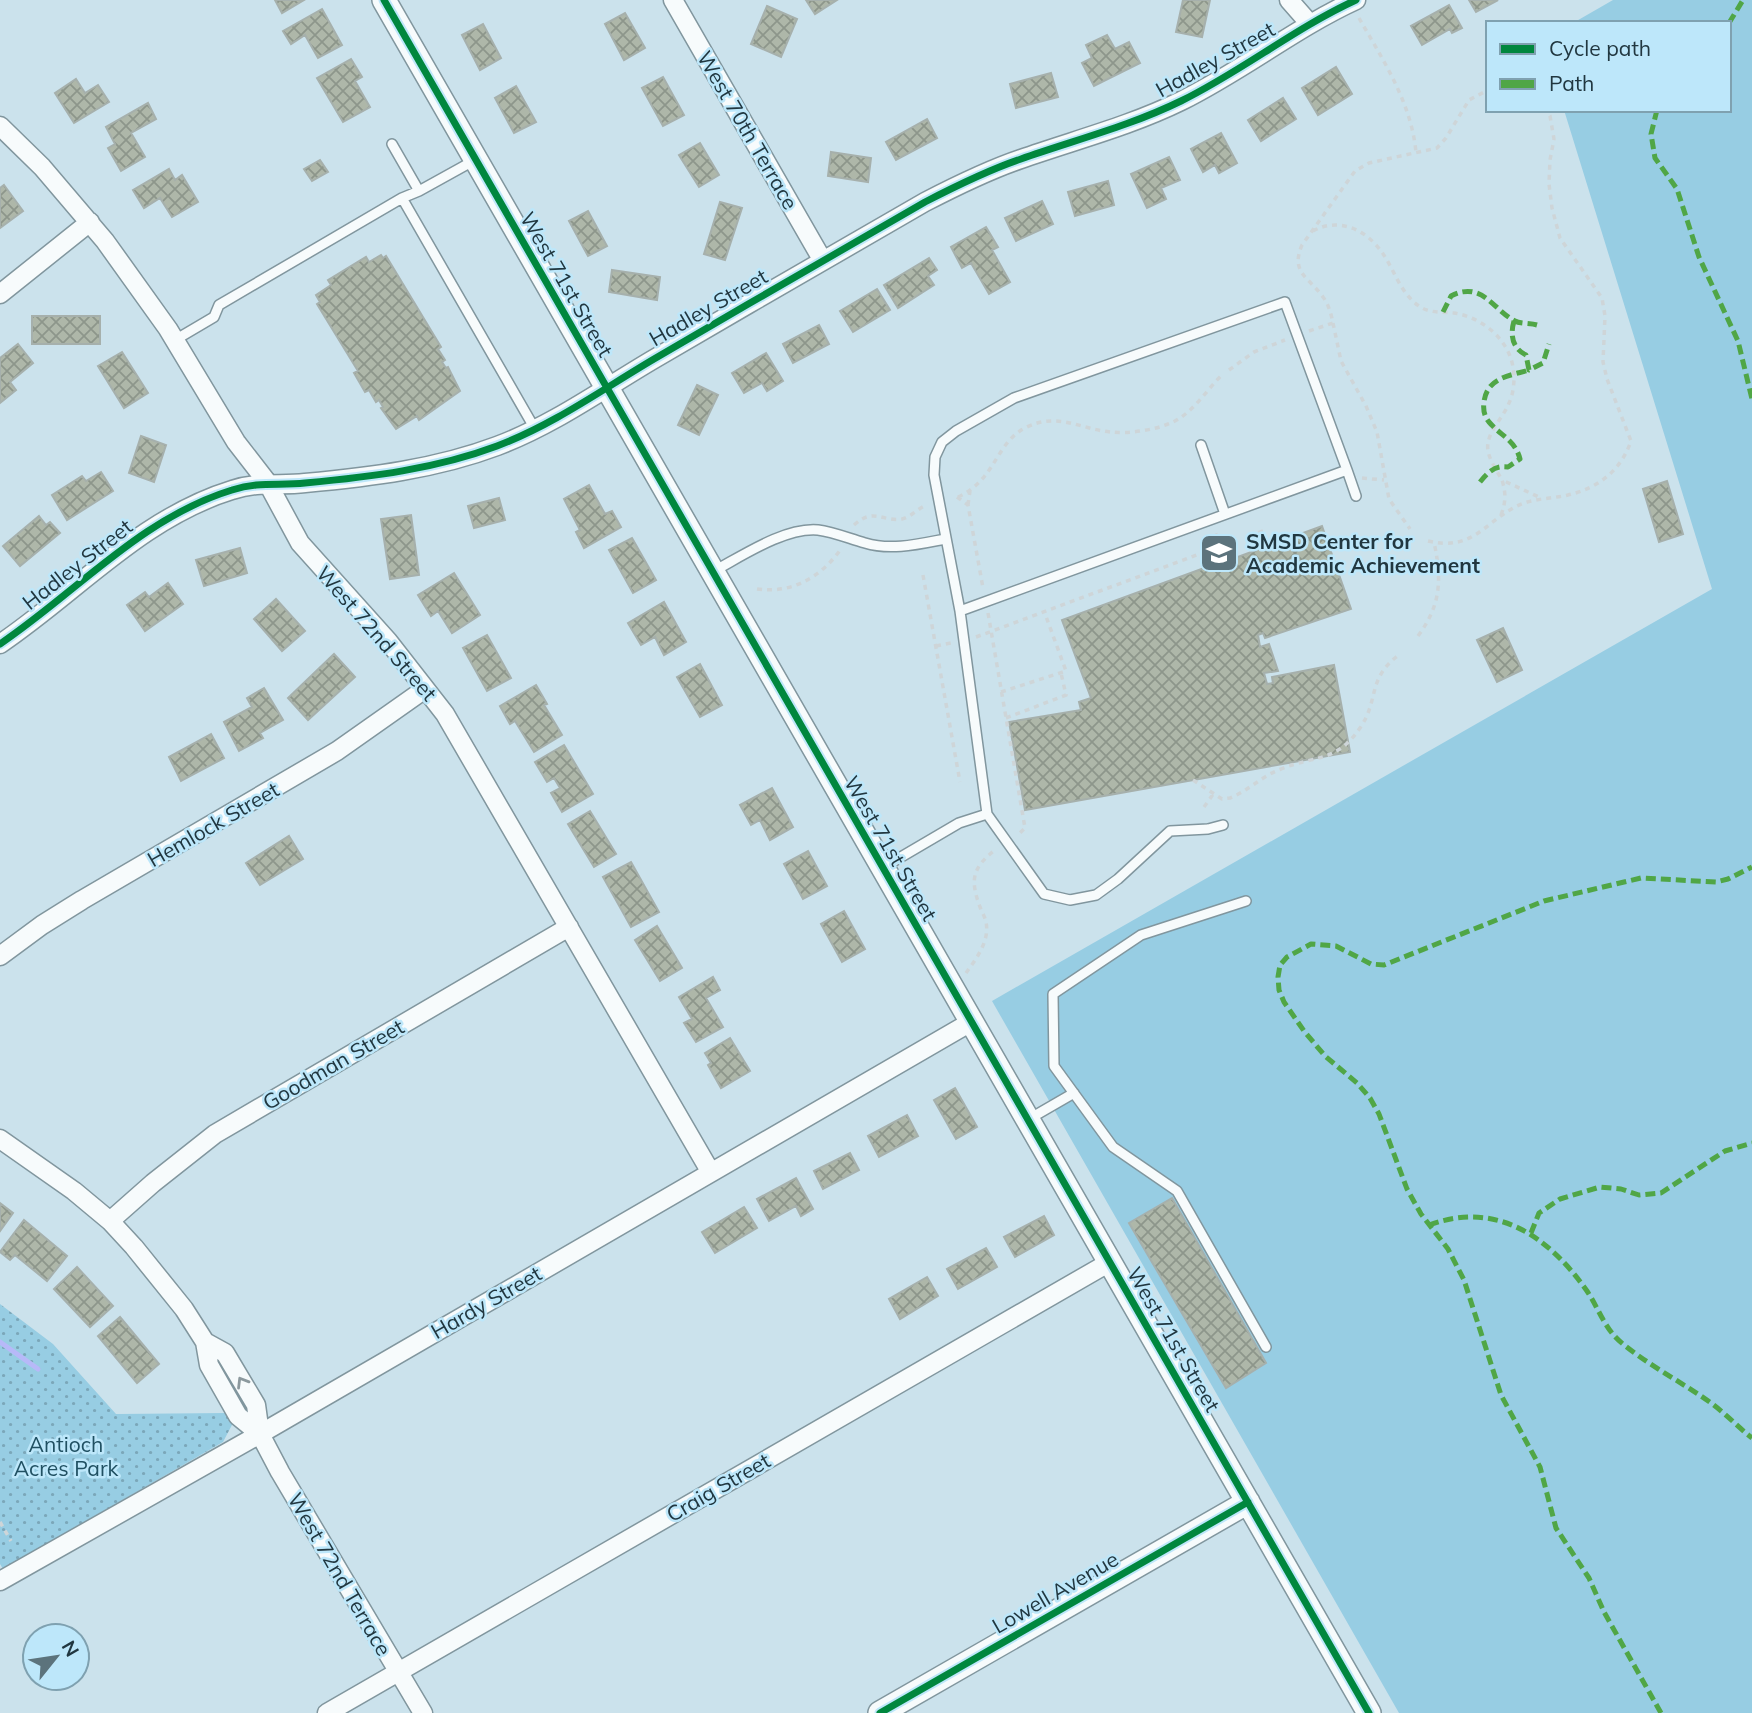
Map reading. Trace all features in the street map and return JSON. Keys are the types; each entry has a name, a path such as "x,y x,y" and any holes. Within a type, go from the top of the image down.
{"street":[{"name":"West 71st Street","path":"384,0 1369,1713"},
{"path":"1289,0 1310,24"},
{"name":"Hadley Street","path":"0,644 29,625 139,536 180,512 232,490 267,482 304,483 448,463 499,446 535,429 823,261 965,182 1021,159 1132,123 1181,101 1310,24 1354,1"},
{"name":"West 70th Terrace","path":"679,2 823,261"},
{"name":"West 72nd Street","path":"0,126 42,167 90,222 175,340 236,442 267,482 300,543 388,641 445,714 710,1171"},
{"path":"0,294 90,222"},
{"name":"Hemlock Street","path":"0,956 82,900 337,751 425,689"},
{"name":"Goodman Street","path":"110,1221 153,1183 226,1127 569,927"},
{"name":"Hardy Street","path":"0,1581 260,1434 971,1022"},
{"name":"West 72nd Terrace","path":"0,1139 74,1191 110,1221 184,1309 205,1342 209,1365 238,1416 260,1434 423,1713"},
{"name":"Craig Street","path":"327,1713 1110,1262"},
{"name":"Lowell Avenue","path":"886,1712 1248,1502"}],"lane":[{"path":"392,144 419,191"},
{"path":"175,340 214,317 219,305 402,198 475,160"},
{"path":"402,198 535,429"},
{"path":"1223,825 1208,829 1170,831 1118,879 1096,895 1070,900 1044,894 987,814 960,611 934,475 935,457 943,443 956,430 1014,398 1285,302 1356,496"},
{"path":"1201,445 1225,514"},
{"path":"960,611 1347,470"},
{"path":"713,572 770,542 795,533 817,530 868,544 891,547 945,539"},
{"path":"883,868 959,823 987,814"},
{"path":"1246,901 1141,935 1053,994 1054,1066 1113,1147 1177,1191 1266,1348"},
{"path":"1028,1119 1073,1093"}],"path":[{"path":"1354,1 1406,108 1414,131 1416,153"},
{"path":"1410,529 1389,499 1377,432 1341,360 1329,308 1323,296 1300,271 1297,257 1355,171 1369,163 1437,148 1469,100 1486,91"},
{"path":"1428,541 1443,545 1458,542 1473,536 1516,506 1542,498 1569,495 1601,482 1614,472 1625,457 1631,441 1603,362 1605,316 1602,298 1560,238 1552,208 1549,184 1554,139 1547,112"},
{"path":"1312,232 1322,226 1342,224 1356,231 1375,243 1408,295 1422,307 1432,311 1456,313 1481,322 1497,335 1507,348 1513,367 1513,390 1509,404 1489,437 1487,448 1506,491 1501,517"},
{"path":"1320,326 1333,323"},
{"path":"1229,370 1254,352 1286,339"},
{"path":"949,500 970,491 985,478 1006,444 1025,427 1040,422 1069,421 1111,432 1138,431 1165,424 1184,414 1223,374"},
{"path":"1351,481 1364,477 1384,480"},
{"path":"1502,480 1542,498"},
{"path":"970,491 968,505 983,590"},
{"path":"957,497 968,505"},
{"path":"853,527 862,518 873,515 904,519 929,504"},
{"path":"973,638 1221,546 1214,530"},
{"path":"1250,536 1262,531"},
{"path":"1418,636 1429,622 1440,581 1434,542"},
{"path":"757,589 789,589 804,582 817,575 841,548"},
{"path":"923,575 960,782"},
{"path":"1002,692 1066,671 1044,611"},
{"path":"988,613 1025,828 1019,834"},
{"path":"936,646 942,645"},
{"path":"1193,780 1222,799 1230,798 1282,768 1329,756 1343,748 1362,725 1382,670 1400,654"},
{"path":"1006,718 1066,695 1061,673"},
{"path":"1204,807 1214,793"},
{"path":"965,975 984,942 987,923 974,891 973,878 986,857 998,847"},
{"path":"0,1522 11,1541"}],"green space":[{"path":"1613,0 1752,0 1752,1713 1399,1713 992,1001 1712,589 1565,112 1731,112 1731,21 1576,21"},
{"name":"Antioch Acres Park","path":"0,1304 53,1344 116,1414 227,1413 233,1423 223,1442 3,1569 0,1564"}],"building":[{"path":"275,0 304,0 282,13"},
{"path":"806,0 837,0 815,14"},
{"path":"1183,0 1210,0 1202,37 1176,32"},
{"path":"1469,0 1498,0 1476,12"},
{"path":"1449,5 1462,28 1452,33 1450,29 1422,45 1411,26"},
{"path":"767,6 797,19 781,57 751,44"},
{"path":"322,9 342,45 318,58 305,35 291,44 283,31"},
{"path":"625,13 645,48 624,60 605,24"},
{"path":"483,24 501,58 480,70 462,35"},
{"path":"1107,35 1115,49 1129,42 1140,63 1094,86 1082,63 1092,58 1086,45"},
{"path":"351,59 362,77 355,81 370,107 343,122 317,78"},
{"path":"1336,67 1352,94 1318,115 1302,88"},
{"path":"1051,73 1058,97 1016,108 1010,84"},
{"path":"663,77 684,115 663,126 642,88"},
{"path":"76,79 85,93 98,85 109,102 74,123 55,93"},
{"path":"516,86 536,122 514,133 495,98"},
{"path":"1283,98 1296,119 1261,141 1248,120"},
{"path":"148,103 156,119 131,133 145,157 121,171 108,148 115,144 106,127"},
{"path":"927,119 937,138 896,160 886,142"},
{"path":"1221,133 1237,163 1219,173 1215,165 1203,172 1191,149"},
{"path":"700,143 719,175 699,187 679,155"},
{"path":"831,152 871,158 868,182 828,176"},
{"path":"1169,157 1180,180 1161,188 1166,199 1147,208 1131,174"},
{"path":"320,160 328,172 312,181 304,169"},
{"path":"169,169 175,180 182,175 198,202 172,217 160,198 144,208 133,190"},
{"path":"1108,181 1114,205 1075,216 1068,192"},
{"path":"4,185 23,211 0,228 0,188"},
{"path":"1042,201 1053,224 1016,241 1005,218"},
{"path":"720,202 742,208 725,260 704,254"},
{"path":"588,211 607,246 588,256 569,221"},
{"path":"986,227 998,247 992,250 1010,282 989,294 971,263 962,268 951,247"},
{"path":"381,255 383,258 386,256 441,347 438,349 445,360 442,362 448,367 460,391 419,420 417,416 396,429 381,408 383,407 379,400 376,402 369,390 365,392 354,373 358,371 317,304 320,302 316,295 331,285 328,280 366,257 369,262"},
{"path":"929,258 937,270 928,276 934,285 898,308 884,285"},
{"path":"612,270 660,277 657,300 609,292"},
{"path":"877,289 890,310 853,332 840,311"},
{"path":"32,316 100,316 100,344 32,344"},
{"path":"819,325 829,344 793,363 783,344"},
{"path":"18,344 33,363 10,382 16,390 0,403 0,358"},
{"path":"122,352 148,393 124,408 98,366"},
{"path":"766,353 783,381 767,391 762,383 744,393 732,373"},
{"path":"697,385 718,395 699,435 678,425"},
{"path":"141,436 166,445 154,482 129,473"},
{"path":"101,472 113,491 67,520 52,495 82,476 86,481"},
{"path":"1667,481 1683,534 1659,542 1643,489"},
{"path":"589,485 605,514 612,511 621,527 584,548 576,532 580,530 564,499"},
{"path":"499,498 505,520 474,528 468,506"},
{"path":"411,515 419,575 390,579 381,519"},
{"path":"39,516 46,525 50,522 60,533 20,566 3,546"},
{"name":"SMSD Center for Academic Achievement","path":"1322,526 1351,609 1265,638 1263,633 1258,635 1260,647 1269,644 1278,671 1264,673 1267,684 1273,683 1272,677 1334,665 1350,752 1025,810 1009,722 1081,710 1079,702 1091,698 1062,620 1207,567 1206,563 1225,556 1227,561"},
{"path":"632,538 656,580 633,593 609,550"},
{"path":"240,548 247,573 204,586 196,560"},
{"path":"454,573 480,615 452,633 438,611 431,616 418,595"},
{"path":"168,583 183,604 145,631 127,605 145,592 149,597"},
{"path":"276,599 305,631 282,651 254,619"},
{"path":"664,602 686,642 664,655 655,637 641,645 628,623"},
{"path":"1503,628 1522,670 1497,682 1477,640"},
{"path":"487,635 511,678 487,691 463,648"},
{"path":"334,654 355,677 308,720 288,698"},
{"path":"700,664 722,705 700,717 677,677"},
{"path":"536,685 547,704 544,705 562,735 534,752 515,721 510,724 500,706"},
{"path":"264,688 283,720 260,733 263,738 239,751 224,722 252,707 247,698"},
{"path":"211,734 224,758 181,781 169,757"},
{"path":"564,745 593,794 562,812 551,793 560,788 554,778 547,782 535,762"},
{"path":"772,788 793,827 770,840 760,820 751,825 740,805"},
{"path":"590,811 616,854 594,867 568,824"},
{"path":"289,836 303,859 260,885 246,863"},
{"path":"808,851 827,886 803,899 784,864"},
{"path":"631,862 659,912 631,927 603,877"},
{"path":"844,911 865,949 842,962 821,924"},
{"path":"657,926 682,968 660,981 635,940"},
{"path":"713,977 720,990 706,998 723,1027 696,1042 684,1023 692,1019 679,997"},
{"path":"730,1038 750,1071 721,1088 708,1065 711,1063 705,1053"},
{"path":"955,1088 977,1127 956,1139 934,1100"},
{"path":"907,1115 918,1136 879,1157 868,1136"},
{"path":"850,1153 859,1170 823,1189 814,1171"},
{"path":"796,1178 813,1209 801,1216 796,1206 769,1221 757,1199"},
{"path":"1172,1198 1266,1363 1226,1388 1129,1223"},
{"path":"0,1203 13,1213 0,1231"},
{"path":"744,1207 757,1228 715,1253 702,1232"},
{"path":"1044,1216 1054,1235 1015,1257 1004,1237"},
{"path":"24,1220 67,1256 47,1281 15,1255 10,1260 0,1252"},
{"path":"986,1248 997,1267 958,1289 947,1269"},
{"path":"77,1267 113,1306 90,1327 54,1289"},
{"path":"927,1277 938,1296 900,1319 889,1299"},
{"path":"120,1317 159,1364 137,1383 98,1336"}],"waterway":[{"path":"0,1342 38,1369"}],"marked path":[{"path":"1730,21 1743,0"},
{"path":"1656,112 1651,134 1655,158 1677,189 1699,257 1738,341 1752,399"},
{"path":"1443,312 1451,296 1471,292 1486,298 1515,321 1537,325"},
{"path":"1514,321 1513,341 1526,355 1529,370 1543,363 1549,344"},
{"path":"1480,482 1492,470 1508,467 1520,459 1511,443 1486,417 1486,394 1500,379 1529,370"},
{"path":"1661,1713 1604,1612 1589,1578 1556,1528 1540,1467 1501,1395 1464,1280 1448,1249 1421,1214 1407,1189 1379,1114 1357,1083 1325,1056 1304,1031 1284,1002 1278,977 1280,965 1287,957 1311,944 1336,946 1371,964 1384,965 1544,901 1641,878 1716,882 1752,867"},
{"path":"1531,1233 1539,1213 1560,1199 1600,1187 1621,1189 1639,1195 1661,1193 1725,1151 1752,1143"},
{"path":"1429,1225 1454,1218 1477,1217 1519,1228 1538,1240 1556,1254 1572,1272 1587,1291 1607,1326 1623,1344 1711,1403 1752,1438"}],"cycle path":[{"path":"384,0 1369,1713"},
{"path":"0,644 139,537 199,503 232,490 251,486 329,481 427,466 474,454 518,437 577,406 925,202 996,168 1162,110 1204,89 1312,23 1356,0"},
{"path":"880,1713 1248,1502"}],"place":[{"name":"SMSD Center for Academic Achievement","path":"1219,553"}]}
